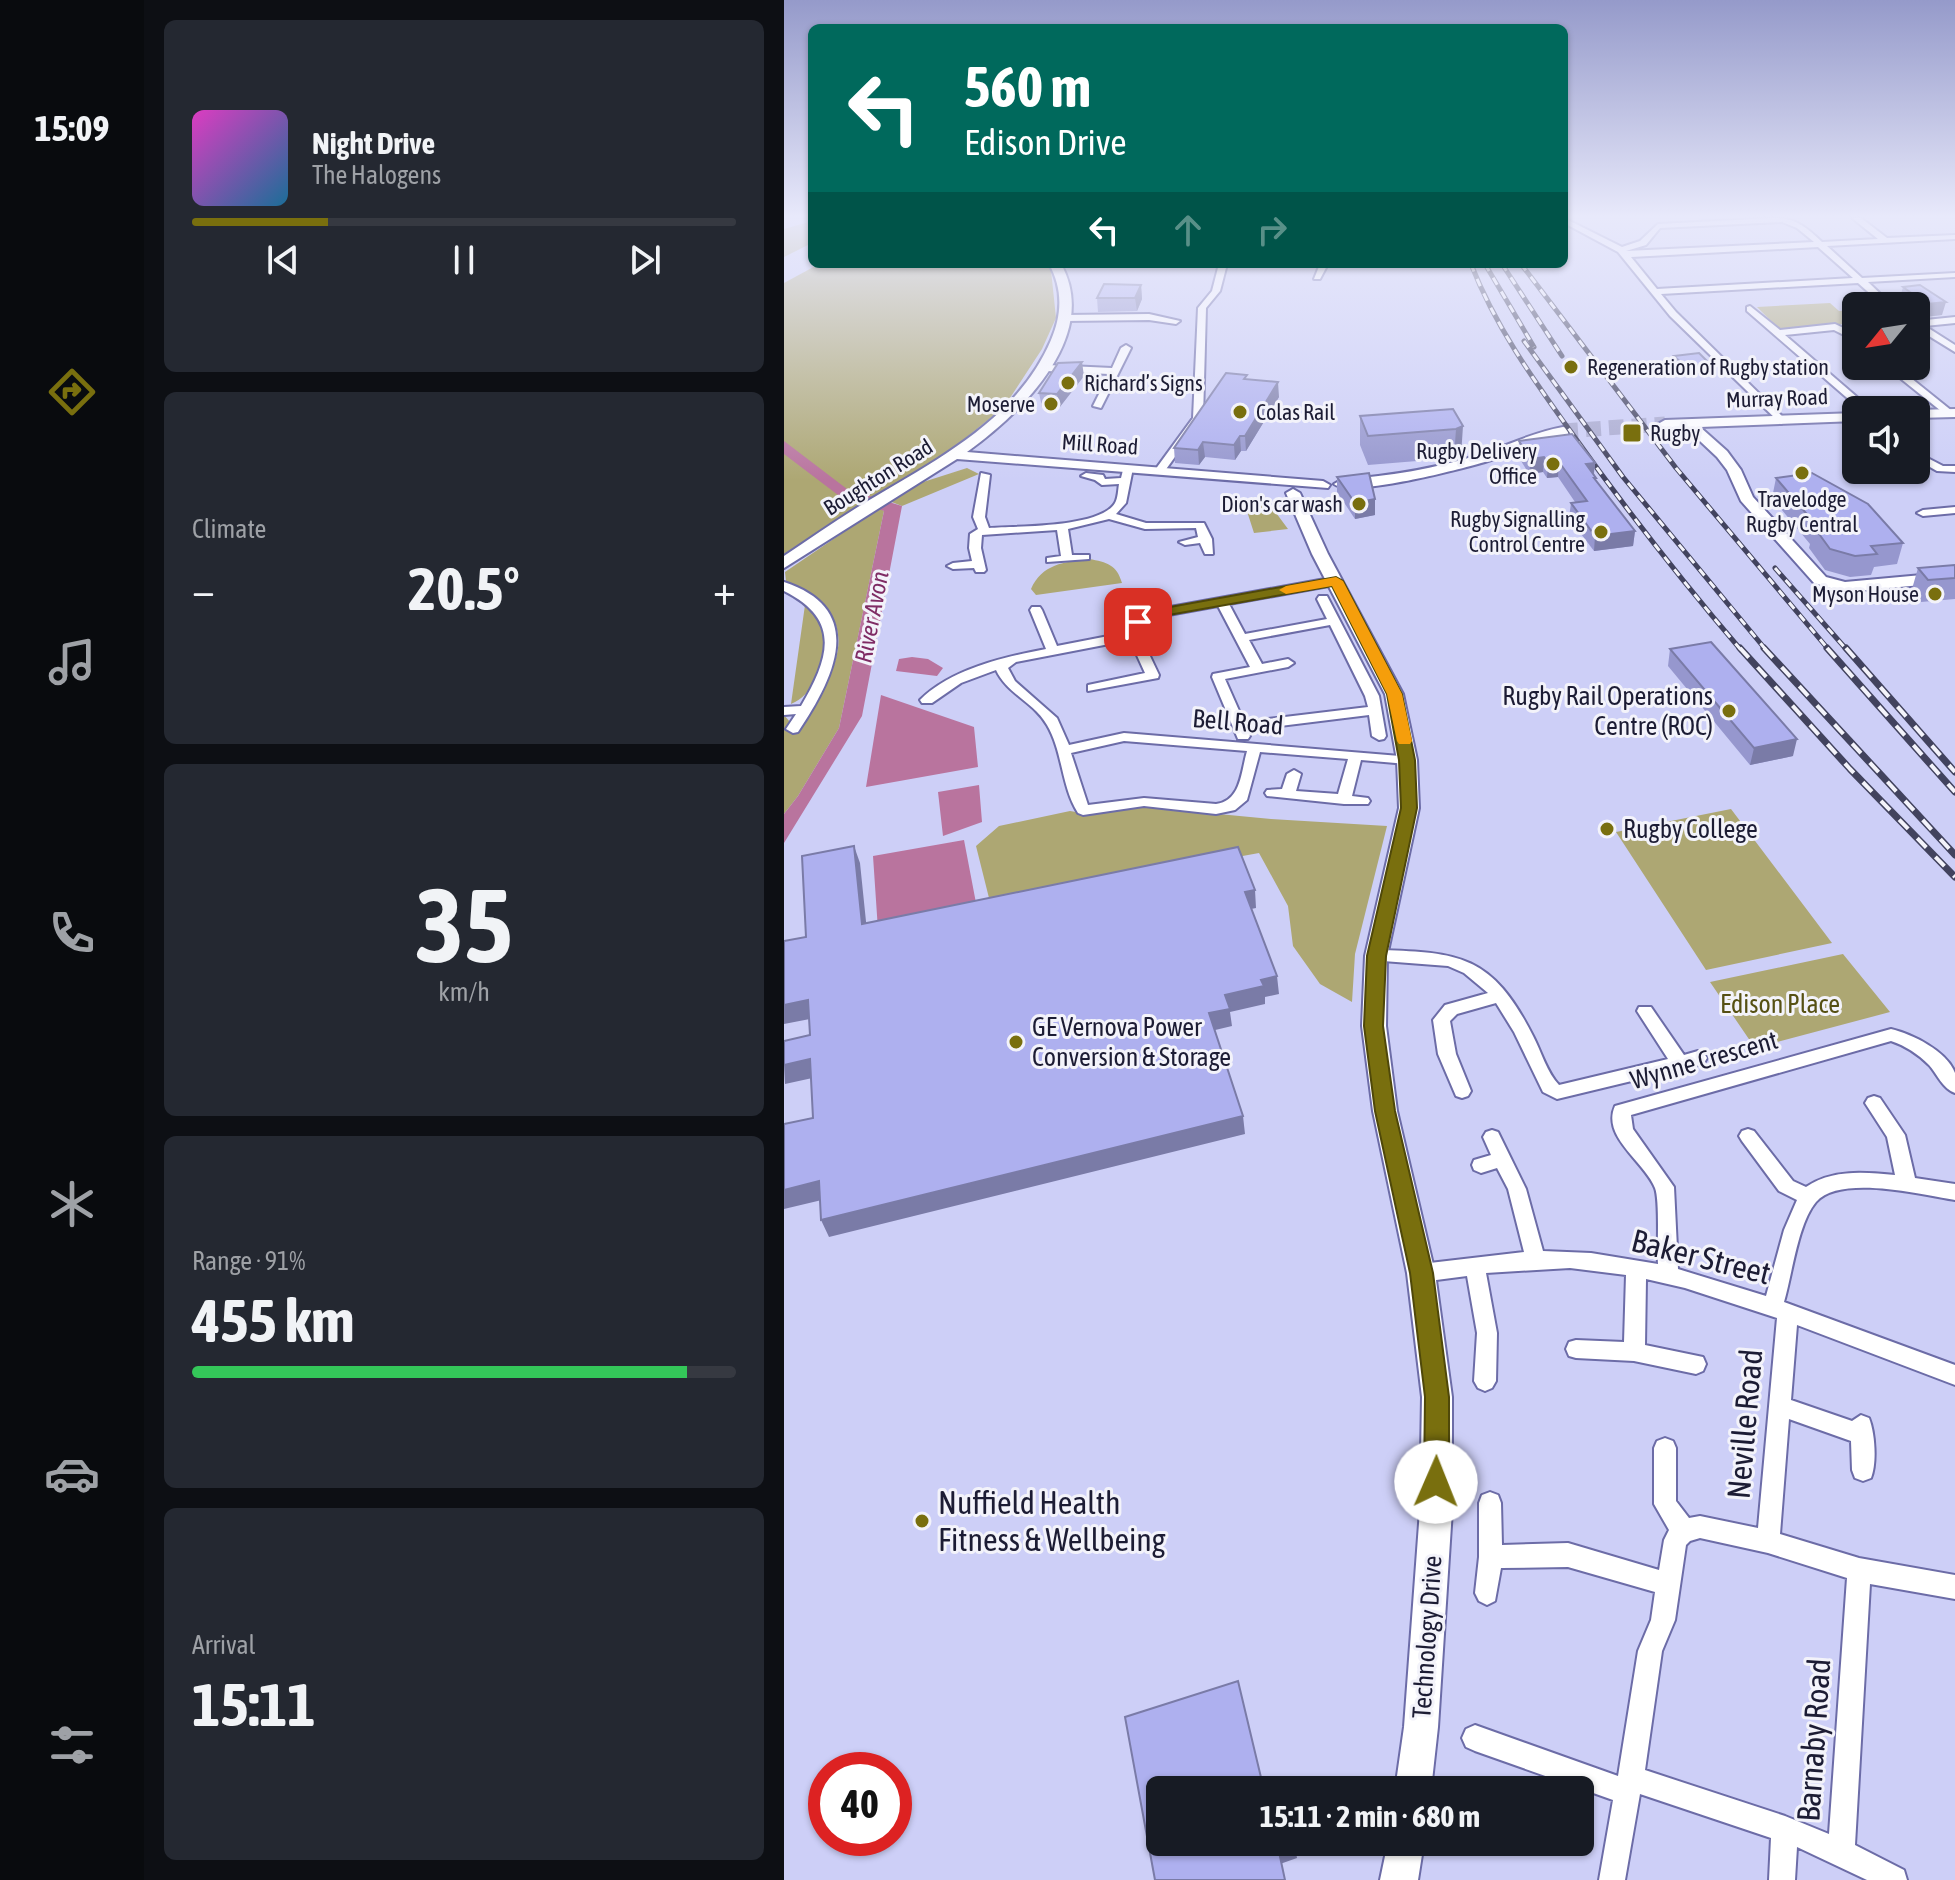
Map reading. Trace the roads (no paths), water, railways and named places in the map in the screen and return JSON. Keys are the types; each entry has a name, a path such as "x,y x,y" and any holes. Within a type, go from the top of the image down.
{"street":[{"path":"1065,306 1065,318 1047,368 1115,371"},
{"path":"1160,470 1198,418 1204,306"},
{"path":"1666,306 1781,421"},
{"path":"1750,309 1851,396"},
{"path":"1065,318 1150,314 1176,321"},
{"path":"1930,323 1955,320"},
{"path":"1779,333 1835,327 1842,331"},
{"path":"1930,333 1955,349"},
{"path":"1098,406 1126,348"},
{"name":"Boughton Road","path":"784,563 956,455 1013,407 1047,368"},
{"path":"1909,380 1953,413"},
{"path":"1930,414 1953,413"},
{"name":"Murray Road","path":"1700,427 1842,418"},
{"path":"1665,424 1700,427 1734,470 1746,498 1820,580 1844,587 1955,577"},
{"path":"1288,493 1323,485 1387,480 1435,472 1563,431"},
{"name":"Mill Road","path":"956,455 1125,474"},
{"path":"1930,462 1955,481"},
{"path":"1941,469 1955,469"},
{"name":"Mill Road","path":"1086,476 1099,477 1102,482 1125,474 1160,470 1263,482"},
{"path":"953,566 979,567 975,539 976,534 984,531 1062,526 1091,522 1109,515 1121,503 1125,474"},
{"path":"984,531 979,517 985,475"},
{"name":"Technology Drive","path":"1263,482 1288,493 1320,554 1330,590 1394,694 1407,760 1409,808 1376,956 1374,1026 1385,1111 1421,1273 1437,1397 1436,1510 1415,1776"},
{"path":"1923,513 1955,510"},
{"path":"1109,515 1145,526 1200,525 1209,552"},
{"path":"1060,559 1062,526"},
{"path":"1185,542 1206,539"},
{"path":"1040,569 1060,559 1085,557"},
{"path":"784,586 812,600 824,613 831,628 832,652 806,710 793,729"},
{"path":"1093,688 1153,675 1134,635 1138,622 1148,615 1221,601 1330,590 1334,621 1373,703 1379,736"},
{"path":"1221,601 1258,669"},
{"path":"1036,610 1053,651"},
{"path":"1241,638 1334,621"},
{"path":"931,693 982,669 1134,635"},
{"path":"1004,663 1001,667 1009,682 1045,713 1066,750 1083,810 1144,802 1216,809 1230,807 1240,800 1250,746 1218,677 1288,663"},
{"path":"1240,727 1373,703"},
{"path":"784,711 806,710"},
{"name":"Bell Road","path":"1066,750 1124,737 1407,760"},
{"path":"1344,800 1355,758"},
{"path":"1288,794 1294,774"},
{"path":"1272,793 1363,801"},
{"path":"1376,956 1452,961 1476,972 1500,996 1549,1087 1557,1092 1698,1058"},
{"path":"1462,1091 1447,1054 1441,1020 1451,1009 1500,996"},
{"path":"1645,1011 1679,1062"},
{"name":"Wynne Crescent","path":"1668,1276 1665,1187 1624,1131 1621,1111 1891,1035 1910,1039 1928,1051 1955,1086"},
{"path":"1874,1103 1896,1135 1907,1186"},
{"path":"1748,1136 1786,1186 1808,1197"},
{"path":"1492,1137 1517,1189 1535,1259"},
{"path":"1481,1165 1502,1159"},
{"path":"1780,1308 1808,1197 1823,1183 1851,1180 1955,1192"},
{"name":"Baker Street","path":"1421,1273 1535,1259 1590,1261 1636,1269 1780,1308 1955,1375"},
{"path":"1475,1267 1487,1333 1485,1381"},
{"path":"1634,1352 1636,1269"},
{"name":"Neville Road","path":"1768,1542 1778,1405 1780,1308"},
{"path":"1576,1349 1634,1352 1696,1364"},
{"path":"1778,1405 1861,1430 1863,1470"},
{"path":"1665,1448 1665,1504 1684,1531"},
{"path":"1487,1593 1491,1557 1490,1503"},
{"path":"1612,1880 1650,1651 1663,1620 1675,1540 1684,1531 1700,1527 1768,1542 1859,1570 1955,1587"},
{"path":"1491,1557 1568,1555 1667,1584"},
{"name":"Barnaby Road","path":"1782,1880 1785,1829 1839,1851 1859,1570"},
{"path":"1475,1738 1785,1829"},
{"path":"1839,1851 1894,1880"},
{"path":"1399,1880 1403,1856"}],"water":[{"name":"River Avon","path":"784,441 847,489 902,506 862,716 784,843 784,814 839,728 884,511 838,495 784,454"},
{"path":"899,659 928,659 943,668 937,676 896,671"},
{"path":"881,695 974,727 978,767 866,787"},
{"path":"979,785 982,822 943,836 938,792"},
{"path":"964,840 976,903 878,930 873,856"}],"tunnel":[{"path":"1563,431 1665,424"}],"railway":[{"path":"1491,306 1516,351 1591,460 1741,650"},
{"path":"1510,306 1534,347"},
{"path":"1529,306 1562,356"},
{"path":"1553,306 1676,468 1829,650"},
{"path":"1524,341 1623,477 1766,650"},
{"path":"1775,568 1847,650"},
{"path":"1740,648 1850,769 1955,877"},
{"path":"1764,648 1955,855"},
{"path":"1827,648 1955,792"},
{"path":"1846,648 1955,772"}],"place":[{"name":"Regeneration of Rugby station","path":"1571,367"},
{"name":"Richard’s Signs","path":"1068,383"},
{"name":"Moserve","path":"1051,404"},
{"name":"Colas Rail","path":"1240,412"},
{"name":"Rugby","path":"1632,433"},
{"name":"Rugby Delivery Office","path":"1553,464"},
{"name":"Travelodge Rugby Central","path":"1802,473"},
{"name":"Dion's car wash","path":"1359,504"},
{"name":"Rugby Signalling Control Centre","path":"1601,532"},
{"name":"Myson House","path":"1935,594"},
{"name":"Rugby Rail Operations Centre (ROC)","path":"1729,711"},
{"name":"Rugby College","path":"1607,829"},
{"name":"GE Vernova Power Conversion & Storage","path":"1016,1042"},
{"name":"Nuffield Health Fitness & Wellbeing","path":"922,1521"}],"park label":[{"name":"Edison Place","path":"1780,1004"}]}
